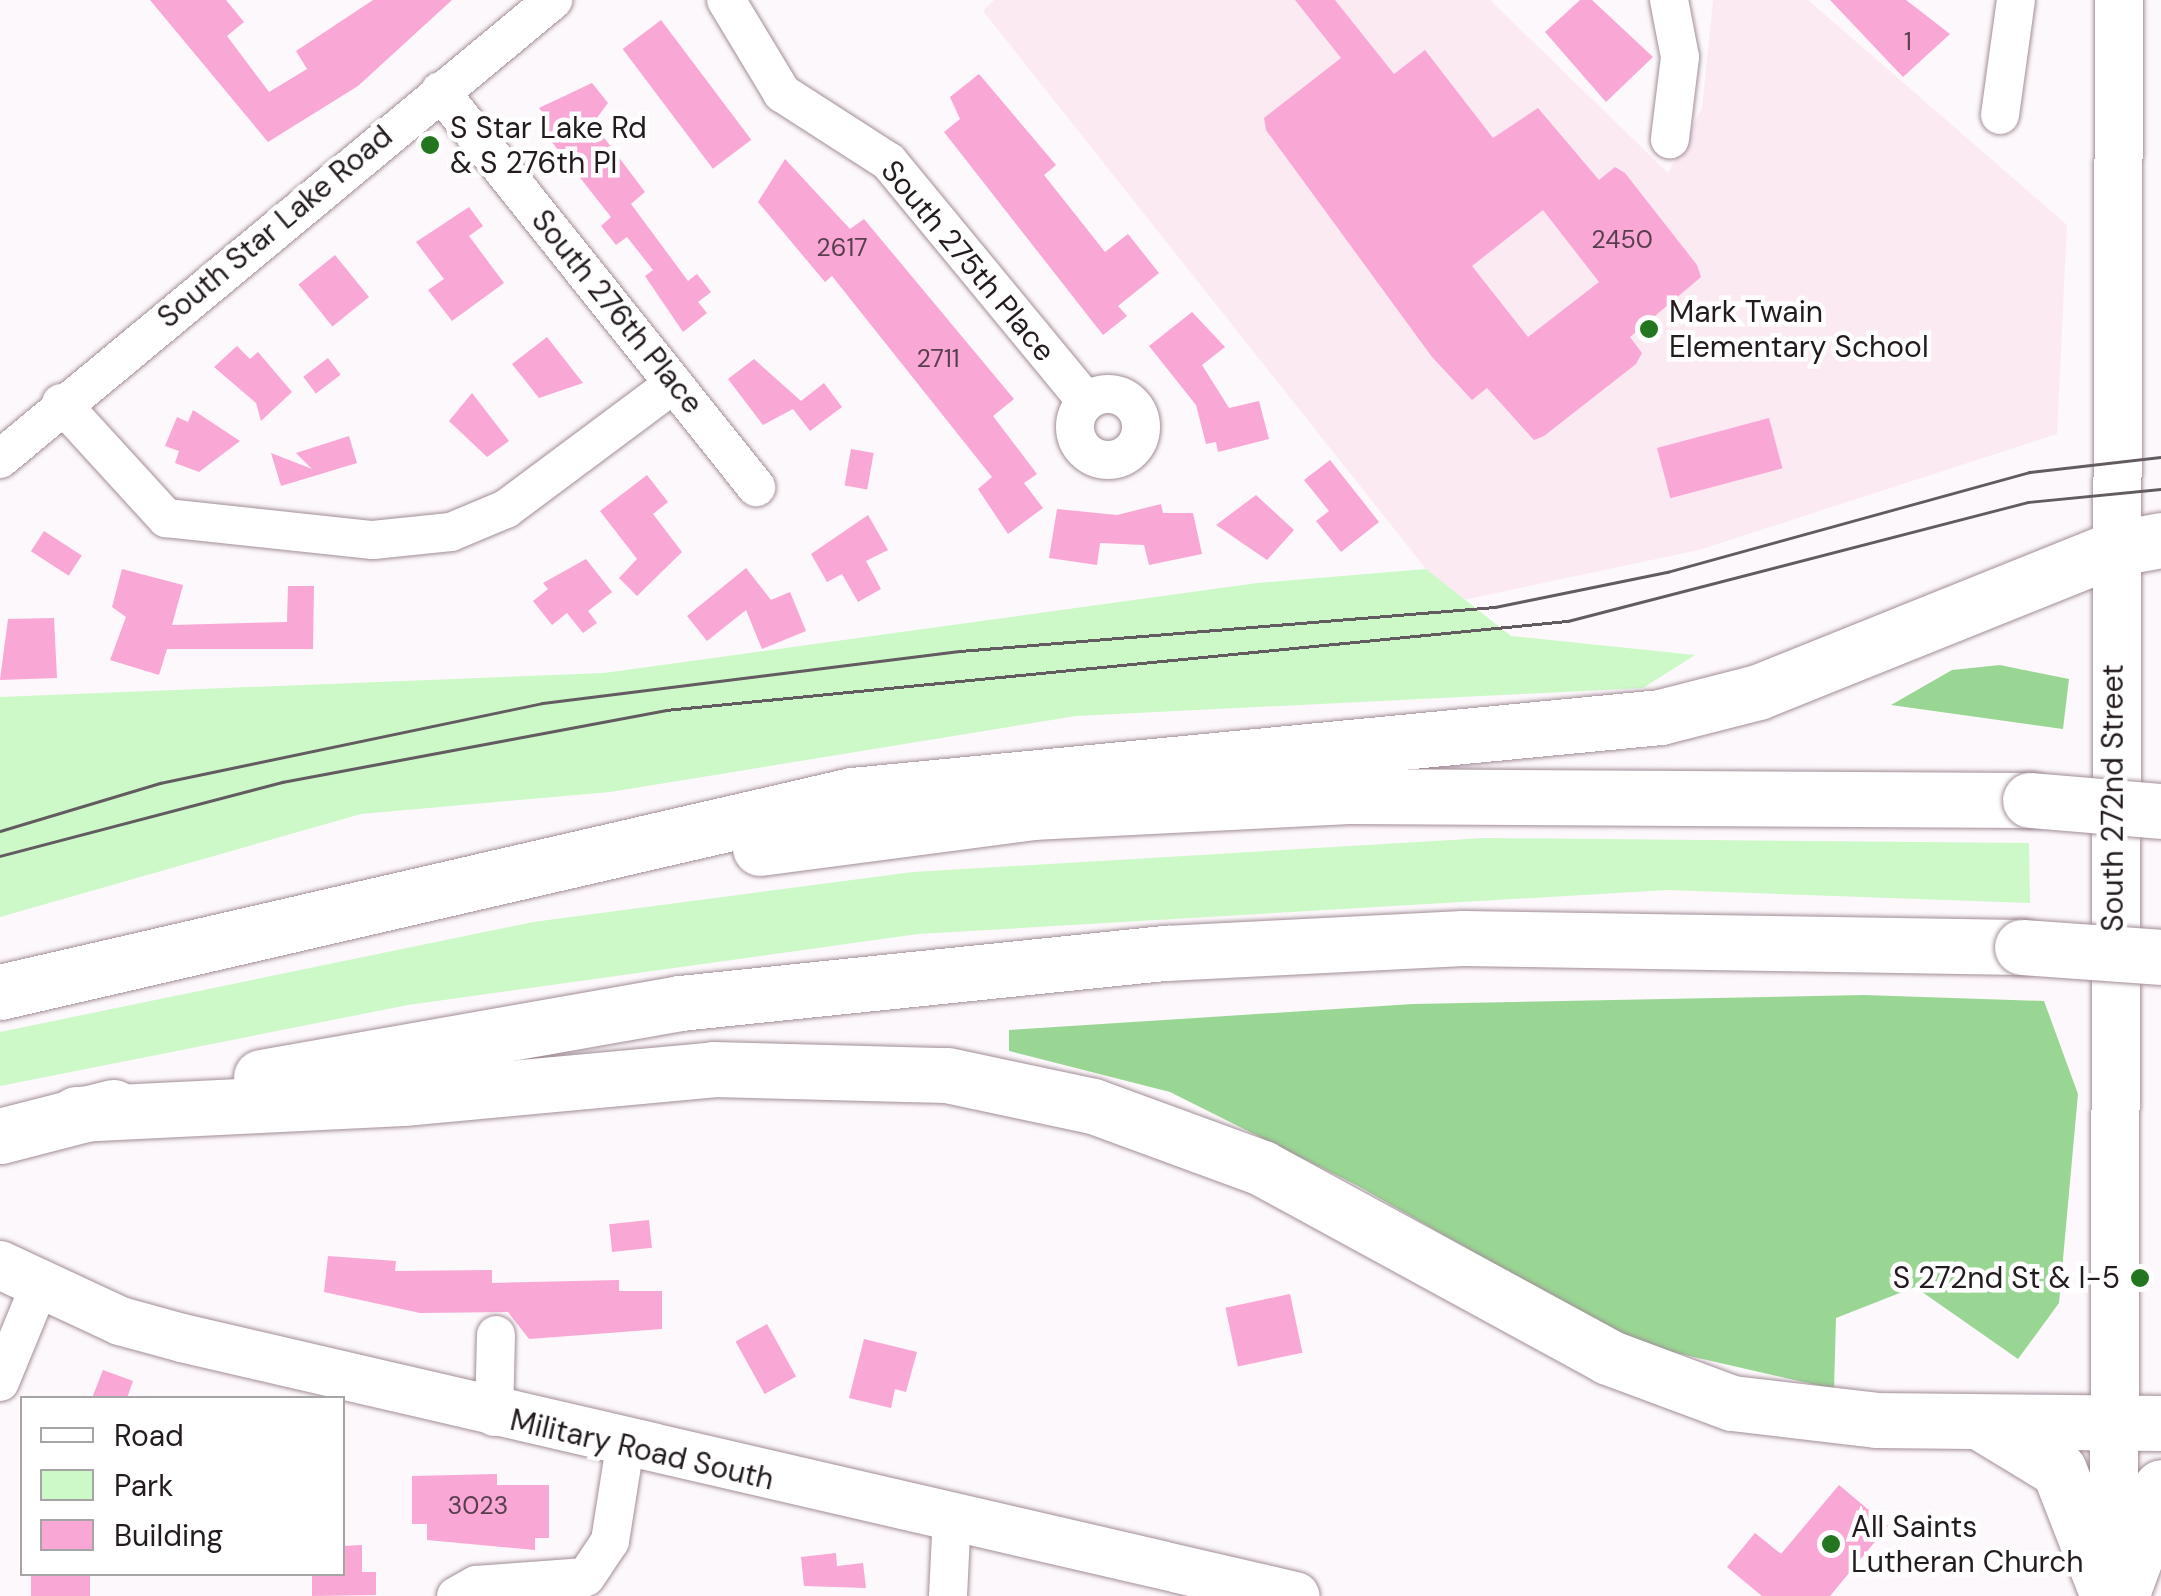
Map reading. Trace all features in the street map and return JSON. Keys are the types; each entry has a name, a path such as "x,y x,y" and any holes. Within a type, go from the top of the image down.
{"highway":[{"path":"0,992 408,894 852,796 1660,717 1758,692 2137,544"},
{"path":"408,894 1032,812 1660,792 2030,800 2161,811"},
{"path":"2,1135 76,1114 680,1003 1166,953 1463,938 2022,948 2161,958"},
{"path":"76,1114 403,1098 713,1069 947,1075 1093,1106 1262,1168 1478,1292 1664,1384 1788,1413 1977,1421 2137,1420"},
{"path":"1977,1421 2059,1470 2114,1596"},
{"path":"2114,1596 2161,1486"}],"main road":[{"name":"South 272nd Street","path":"2114,1596 2137,1420 2137,544 2119,0"},
{"name":"Military Road South","path":"20,1276 120,1322 494,1417 952,1514 1295,1596"}],"street":[{"name":"South Star Lake Road","path":"0,459 61,404 553,0"},
{"name":"South 275th Place","path":"726,0 782,92 889,162 1086,401"},
{"path":"1668,1 1680,43 1670,139"},
{"path":"2000,116 2005,7"},
{"name":"South 276th Place","path":"440,90 756,488"},
{"path":"61,404 166,518 373,540 451,532 491,517 674,384"},
{"path":"0,1382 20,1276"},
{"path":"494,1417 496,1335"},
{"path":"456,1596 476,1585 586,1577 610,1542 625,1446"},
{"path":"948,1596 952,1514"}],"shaded area":[{"name":"Mark Twain Elementary School","path":"994,0 1490,0 1668,173 1702,108 1713,0 1808,0 2067,225 2057,434 1699,550 1463,600 1426,569 983,11"}],"green space":[{"path":"1426,569 1511,636 1695,655 1643,688 1076,716 610,792 361,814 0,917 0,697 604,673 1257,583"},
{"path":"2000,665 2069,679 2063,729 1891,705 1952,670"},
{"path":"1485,838 2029,843 2030,903 1668,890 918,934 408,1005 0,1086 0,1032 533,922 913,872"},
{"path":"1864,995 2044,1001 2078,1094 2059,1303 2018,1359 1915,1287 1836,1318 1834,1389 1633,1343 1358,1186 1170,1092 1009,1051 1009,1030 1413,1004"}],"building":[{"path":"150,0 226,0 244,22 227,36 269,92 307,69 296,51 373,0 452,0 358,86 268,142"},
{"path":"1295,0 1335,0 1394,74 1425,50 1493,138 1538,108 1599,180 1615,167 1625,173 1697,265 1701,277 1630,337 1642,353 1636,364 1544,436 1534,440 1487,388 1472,400 1432,357 1266,130 1264,118 1341,58","holes":["1543,210 1599,282 1528,337 1472,266"]},
{"path":"1580,0 1592,0 1653,57 1606,102 1545,32"},
{"path":"1830,0 1906,0 1950,34 1903,77"},
{"path":"661,20 751,140 713,169 623,49"},
{"path":"979,74 1056,165 1044,175 1105,252 1128,234 1159,273 1118,306 1127,316 1103,335 944,132 960,119 950,97"},
{"path":"592,83 608,103 593,123 645,192 631,204 688,281 697,274 711,292 698,302 707,313 683,332 645,276 653,270 627,237 616,245 601,226 611,217 540,127 549,120 539,108"},
{"path":"785,159 850,229 864,219 1014,399 993,416 1037,474 1024,483 1043,508 1008,534 978,489 992,477 832,276 825,282 758,202"},
{"path":"469,207 483,226 469,236 504,283 452,321 428,290 444,279 416,242"},
{"path":"335,255 369,297 332,327 298,285"},
{"path":"1192,312 1225,347 1202,365 1229,408 1259,401 1269,439 1218,452 1216,442 1206,444 1196,405 1149,346"},
{"path":"547,337 583,383 539,398 512,364"},
{"path":"237,346 250,359 258,352 292,392 261,421 256,403 214,367"},
{"path":"328,358 341,375 316,393 303,377"},
{"path":"754,359 801,401 824,383 842,407 810,431 793,409 763,425 728,379"},
{"path":"472,393 509,441 487,457 449,421"},
{"path":"193,410 240,441 199,472 175,463 179,451 165,446 177,417 188,422"},
{"path":"1769,418 1782,468 1670,498 1657,448"},
{"path":"349,436 357,463 281,486 271,453 312,469 296,453"},
{"path":"851,449 874,453 867,489 845,485"},
{"path":"1330,460 1379,522 1341,552 1316,521 1329,511 1304,480"},
{"path":"647,475 668,502 653,514 682,552 637,596 619,578 637,559 600,511"},
{"path":"1256,495 1294,530 1267,560 1216,525"},
{"path":"1161,504 1163,513 1193,513 1202,554 1149,565 1144,545 1100,543 1097,565 1049,558 1057,509 1117,515"},
{"path":"868,515 888,550 866,561 881,589 858,602 842,574 827,582 811,554"},
{"path":"44,531 82,556 69,576 31,551"},
{"path":"586,559 612,592 588,611 597,623 583,633 567,613 552,625 533,601 548,589 543,583"},
{"path":"746,568 771,600 790,592 806,631 762,649 746,610 707,641 687,616"},
{"path":"122,569 183,585 172,625 287,622 288,586 314,586 313,649 167,649 159,675 110,660 126,617 112,607"},
{"path":"54,618 57,678 0,680 8,619"},
{"path":"649,1220 652,1248 612,1252 609,1224"},
{"path":"328,1256 396,1261 395,1271 492,1270 492,1283 619,1280 619,1291 662,1291 662,1329 529,1339 508,1312 420,1313 324,1292"},
{"path":"1290,1294 1302,1353 1238,1366 1225,1308"},
{"path":"767,1324 796,1376 765,1394 736,1341"},
{"path":"864,1339 917,1352 906,1392 895,1389 891,1408 849,1398"},
{"path":"103,1370 133,1381 128,1396 93,1396"},
{"path":"497,1474 497,1485 549,1485 549,1538 535,1538 535,1550 427,1540 427,1524 412,1524 412,1476"},
{"name":"All Saints Lutheran Church","path":"1839,1485 1888,1526 1830,1596 1762,1596 1727,1567 1755,1533 1781,1554"},
{"path":"362,1545 362,1572 376,1572 376,1595 312,1596 312,1576 345,1576 345,1546"},
{"path":"836,1553 837,1566 863,1563 866,1588 804,1586 801,1557"},
{"path":"31,1576 90,1576 90,1596 31,1596"}],"tram line":[{"path":"0,831 160,783 542,703 960,651 1495,607 1667,572 2029,472 2161,457"},
{"path":"0,856 282,782 666,710 1568,621 2028,502 2161,489"}],"place":[{"name":"S Star Lake Rd & S 276th Pl","path":"430,145"},
{"name":"Mark Twain Elementary School","path":"1649,329"},
{"name":"S 272nd St & I-5","path":"2140,1278"},
{"name":"All Saints Lutheran Church","path":"1831,1544"}]}
